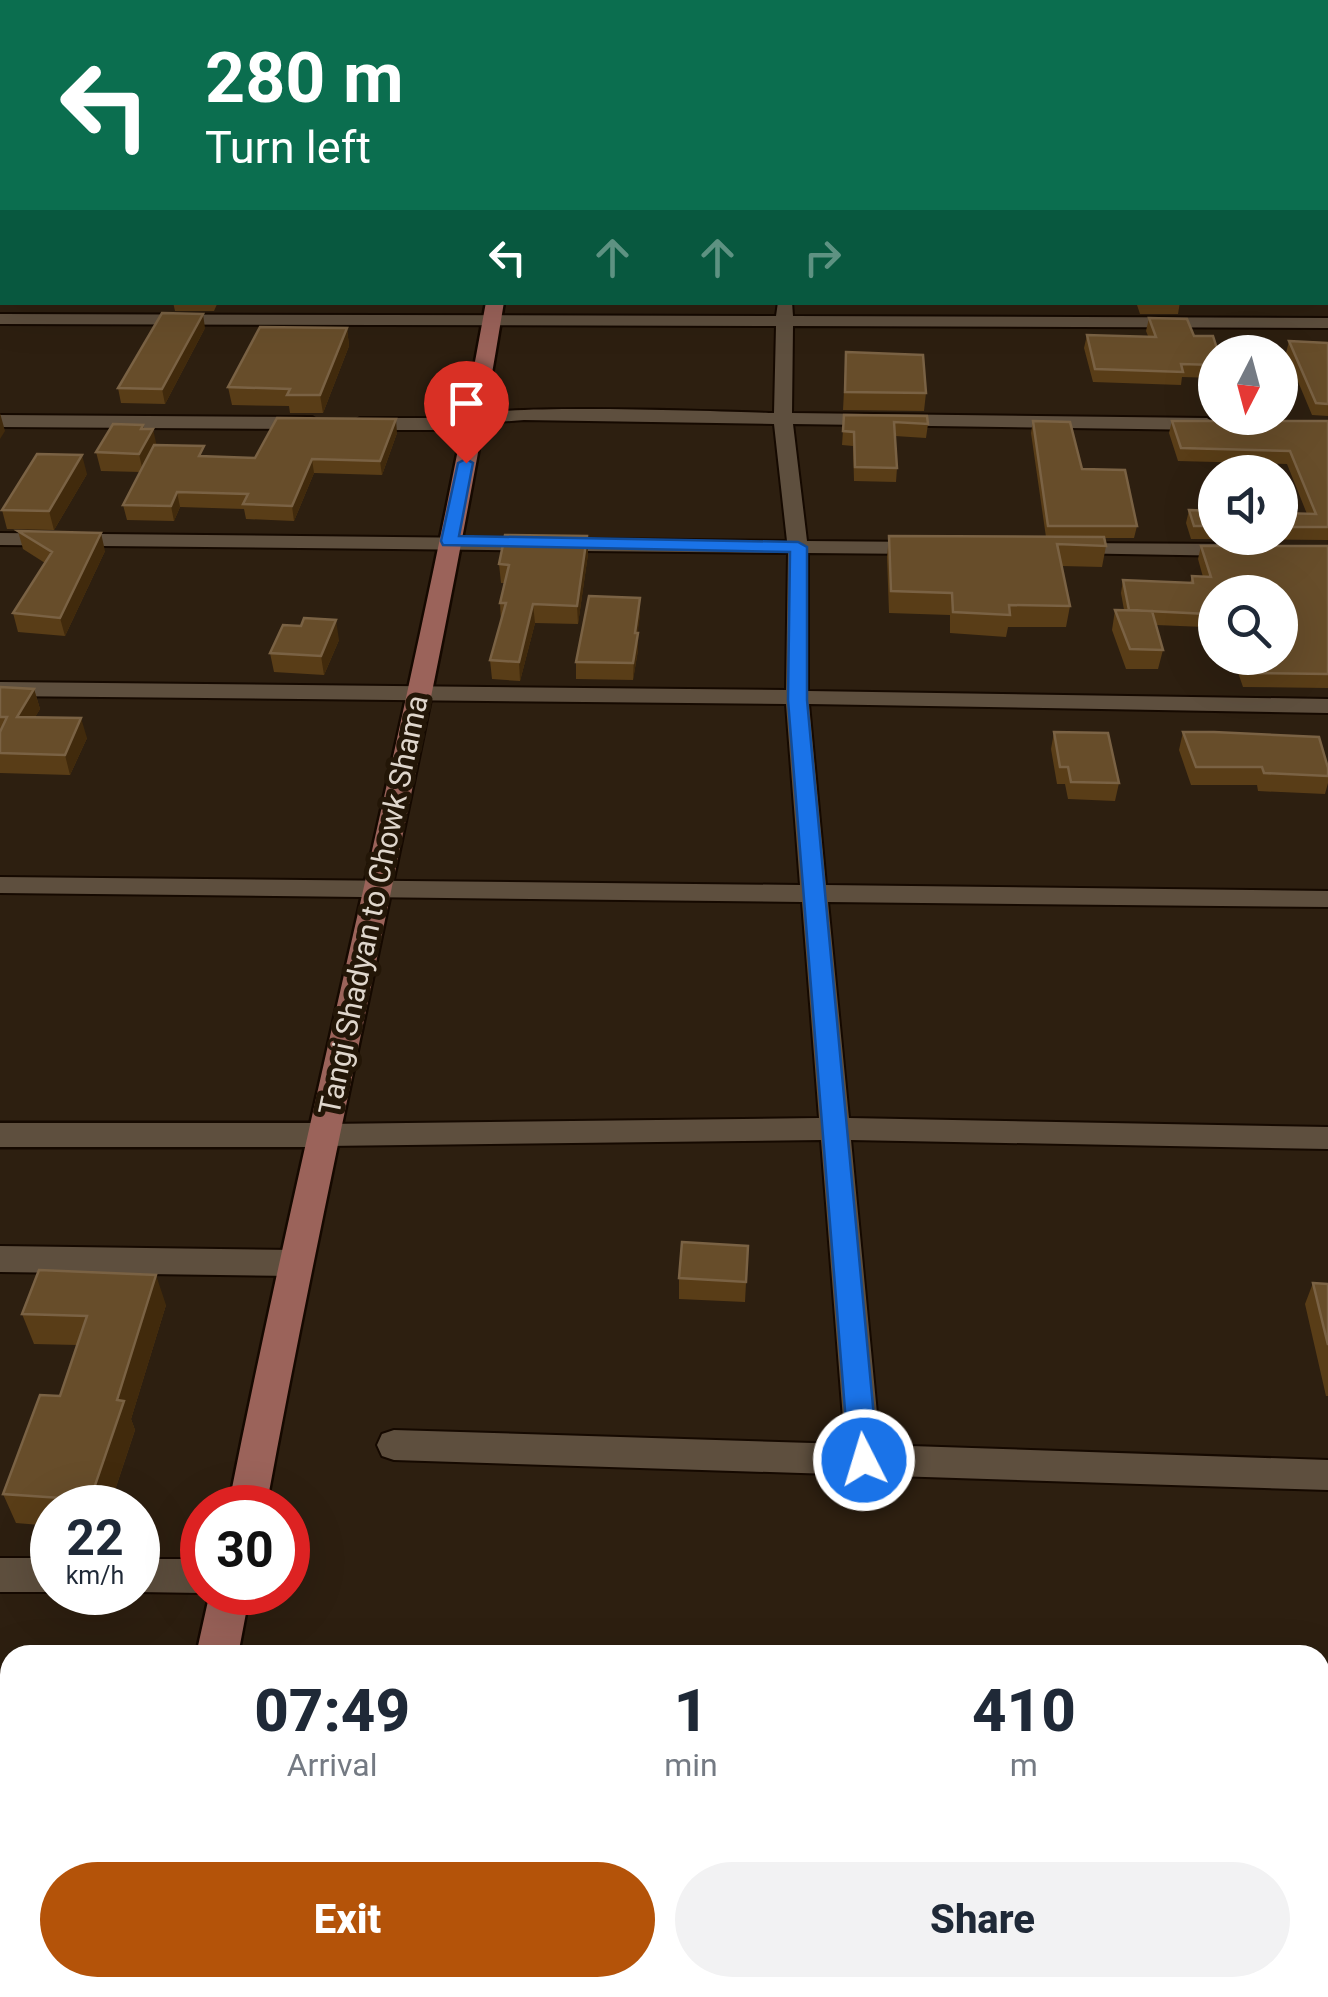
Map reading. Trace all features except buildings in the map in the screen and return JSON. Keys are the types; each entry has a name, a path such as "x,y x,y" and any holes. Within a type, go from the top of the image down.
{"main road":[{"name":"Tangi Shadyan to Chowk Shama","path":"250,1485 494,312"},
{"path":"0,1134 325,1136"},
{"path":"219,1645 225,1615"}],"street":[{"path":"785,311 782,418 798,547 798,700 864,1460"},
{"path":"0,319 785,311 1328,323"},
{"path":"0,421 474,421 524,415 1198,424"},
{"path":"0,539 936,548"},
{"path":"1053,548 1198,549"},
{"path":"0,689 418,691 1328,706"},
{"path":"0,885 1328,899"},
{"path":"325,1136 836,1129 1328,1138"},
{"path":"0,1259 294,1262"},
{"path":"394,1445 1328,1474"},
{"path":"0,1575 30,1576"}],"route":[{"path":"466,463 449,541 798,547 798,700 864,1460"}]}
